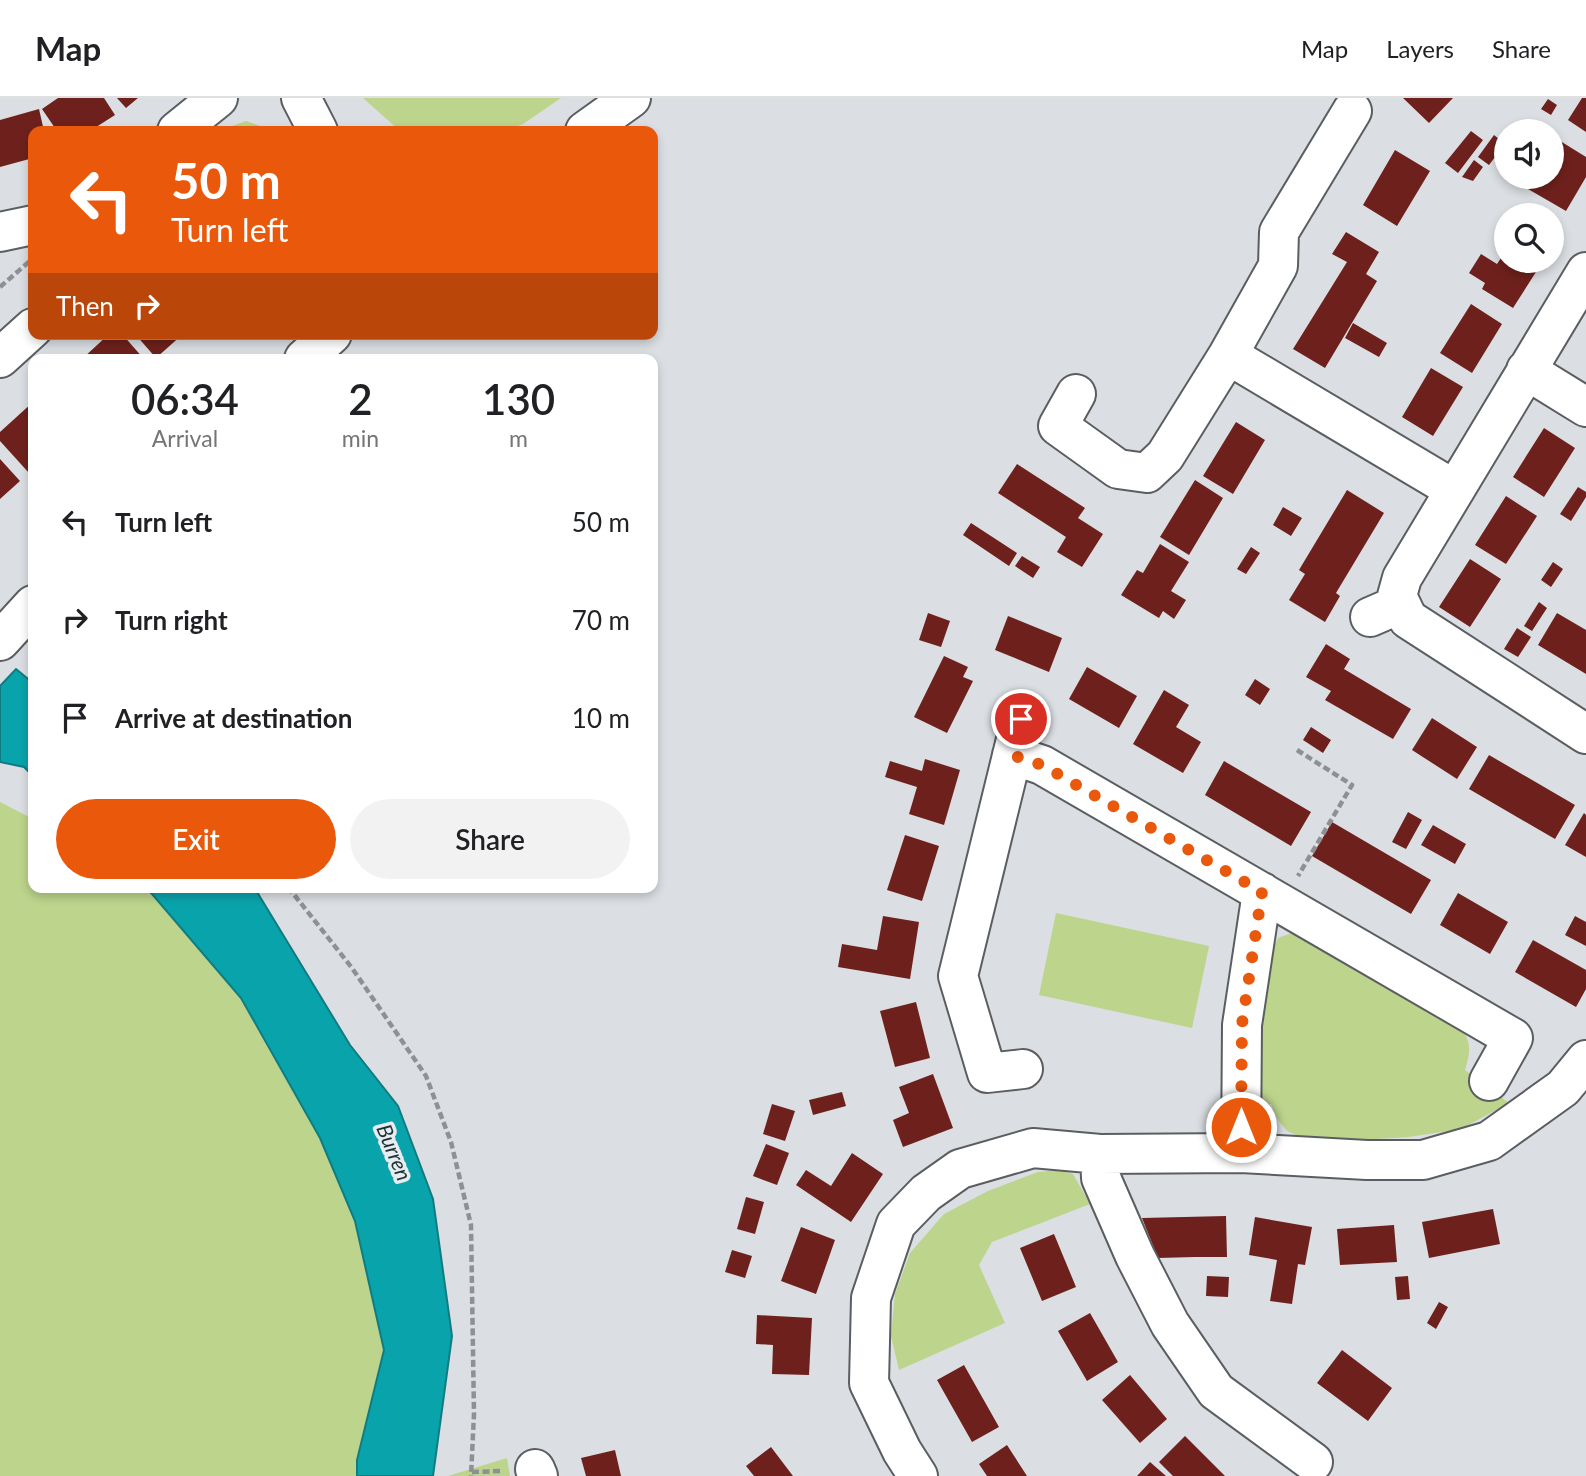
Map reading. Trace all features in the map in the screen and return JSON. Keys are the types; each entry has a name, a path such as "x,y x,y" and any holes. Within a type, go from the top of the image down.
{"street":[{"path":"183,126 219,98"},
{"path":"301,98 315,126"},
{"path":"592,126 631,98"},
{"path":"1076,394 1058,426 1118,469 1147,473 1165,456 1228,355 1278,266 1279,232 1352,111"},
{"path":"0,232 28,226"},
{"path":"1586,272 1402,578 1397,596 1385,610 1408,619 1586,734"},
{"path":"0,358 28,333"},
{"path":"310,354 325,340"},
{"path":"1228,355 1455,490"},
{"path":"1526,370 1586,407"},
{"path":"0,641 28,610"},
{"path":"1021,719 958,976 986,1073 1023,1069"},
{"path":"1012,755 1042,765 1513,1038 1489,1081"},
{"path":"1241,1153 1242,1024 1272,898"},
{"path":"918,1476 902,1451 869,1383 871,1298 896,1224 926,1193 960,1169 1033,1148 1100,1154 1241,1153 1367,1160 1423,1160 1489,1141 1563,1088 1586,1060"},
{"path":"1100,1154 1101,1178 1135,1256 1170,1324 1216,1391 1313,1462"}],"path":[{"path":"0,287 28,262"},
{"path":"1272,898 1352,785 1297,750"},
{"path":"293,893 352,968 426,1076 451,1142 471,1225 474,1414 471,1476"}],"green space":[{"path":"363,98 561,98 518,126 394,126"},
{"path":"246,121 260,126 232,126"},
{"path":"0,802 28,816 28,893 151,893 241,998 320,1138 355,1221 384,1350 357,1460 356,1476 0,1476"},
{"path":"1056,913 1209,946 1192,1028 1039,995"},
{"path":"1294,932 1458,1025 1469,1046 1465,1070 1509,1103 1461,1129 1409,1137 1308,1140 1287,1131 1278,1120 1271,1104 1264,1105 1258,1042 1262,998 1271,956 1278,938"},
{"path":"1059,1170 1073,1174 1090,1204 992,1242 979,1265 1005,1323 899,1370 891,1336 895,1294 910,1253 944,1214 988,1191 1038,1172"},
{"path":"507,1458 510,1476 448,1476"}],"water":[{"path":"16,669 28,679 28,771 24,767 0,762 0,686"},
{"name":"Burren","path":"151,893 258,893 350,1045 398,1106 433,1199 452,1336 433,1476 357,1476 357,1460 384,1350 355,1221 320,1138 241,998"}],"building":[{"path":"58,98 104,98 115,115 98,126 54,126 42,109"},
{"path":"117,98 138,98 126,108"},
{"path":"1403,98 1453,98 1429,123"},
{"path":"1582,98 1586,98 1586,132 1568,120"},
{"path":"1548,99 1557,105 1551,115 1541,109"},
{"path":"39,109 43,126 28,126 28,159 0,167 0,120"},
{"path":"1471,131 1483,140 1458,173 1445,163"},
{"path":"1494,135 1494,158 1489,165 1478,157"},
{"path":"1564,143 1586,157 1586,177 1566,211 1564,203 1552,203 1528,189 1564,189"},
{"path":"1395,150 1430,171 1397,226 1363,205"},
{"path":"1474,160 1483,167 1473,181 1462,177"},
{"path":"1346,232 1379,252 1366,274 1377,281 1325,368 1293,349 1347,262 1332,254"},
{"path":"1481,254 1494,262 1494,273 1535,273 1513,308 1482,289 1485,283 1469,273"},
{"path":"1471,304 1502,324 1472,373 1440,353"},
{"path":"1353,323 1387,343 1379,357 1345,338"},
{"path":"103,340 127,340 140,354 87,354"},
{"path":"140,340 176,340 160,354 152,354"},
{"path":"1431,368 1463,387 1433,436 1402,417"},
{"path":"28,407 28,472 0,441 0,432"},
{"path":"1236,422 1265,440 1233,494 1203,476"},
{"path":"1544,428 1575,448 1544,497 1513,477"},
{"path":"0,459 20,481 0,499"},
{"path":"1017,464 1085,508 1078,518 1103,534 1082,567 1057,552 1066,537 998,493"},
{"path":"1195,480 1223,498 1189,555 1160,537"},
{"path":"1578,487 1586,492 1586,497 1571,521 1560,514"},
{"path":"1347,490 1384,513 1336,593 1340,596 1325,622 1289,600 1305,574 1299,570"},
{"path":"1506,496 1537,516 1506,564 1475,545"},
{"path":"1283,507 1302,518 1291,536 1273,525"},
{"path":"971,523 1017,553 1009,566 963,535"},
{"path":"1160,544 1189,562 1171,591 1186,600 1174,619 1163,611 1159,618 1121,595 1137,570 1143,573"},
{"path":"1251,547 1260,553 1246,574 1237,569"},
{"path":"1022,556 1040,567 1033,578 1015,566"},
{"path":"1470,559 1501,579 1470,627 1439,607"},
{"path":"1553,562 1563,569 1551,587 1541,580"},
{"path":"1539,602 1547,608 1532,631 1524,626"},
{"path":"928,613 950,621 941,647 919,640"},
{"path":"1557,613 1586,630 1586,674 1538,645"},
{"path":"1008,616 1062,638 1049,672 995,650"},
{"path":"1517,628 1531,637 1518,657 1504,649"},
{"path":"1326,644 1350,659 1344,669 1411,709 1393,739 1325,700 1331,691 1306,677"},
{"path":"944,656 968,667 963,677 973,681 947,733 914,717"},
{"path":"1087,667 1137,696 1119,728 1069,699"},
{"path":"1255,679 1270,689 1260,705 1245,695"},
{"path":"1164,690 1189,705 1176,727 1201,742 1183,773 1133,744"},
{"path":"1432,718 1477,747 1457,779 1412,750"},
{"path":"1311,727 1331,740 1323,753 1303,740"},
{"path":"1489,755 1575,805 1555,839 1469,789"},
{"path":"925,759 960,770 944,825 909,814 917,787 885,777 890,761 922,771"},
{"path":"1224,761 1311,812 1291,846 1205,795"},
{"path":"1408,812 1422,820 1406,849 1392,842"},
{"path":"1584,813 1586,815 1586,857 1565,845"},
{"path":"1332,822 1431,880 1411,914 1312,856"},
{"path":"1433,825 1466,844 1455,864 1421,845"},
{"path":"905,835 939,846 922,901 887,890"},
{"path":"1458,893 1508,922 1490,954 1440,925"},
{"path":"883,916 919,922 910,979 838,967 842,944 877,950"},
{"path":"1575,916 1586,922 1586,946 1565,935"},
{"path":"1533,940 1586,970 1586,989 1576,1007 1515,972"},
{"path":"916,1002 930,1058 895,1067 880,1011"},
{"path":"933,1074 953,1128 903,1147 893,1120 909,1113 899,1087"},
{"path":"842,1092 846,1106 813,1115 809,1100"},
{"path":"772,1104 795,1111 785,1141 763,1134"},
{"path":"766,1144 789,1153 777,1185 753,1176"},
{"path":"852,1153 883,1174 851,1222 796,1185 806,1170 831,1186"},
{"path":"746,1197 764,1202 755,1234 737,1229"},
{"path":"1493,1209 1500,1244 1429,1258 1422,1222"},
{"path":"1226,1216 1227,1257 1158,1258 1142,1218"},
{"path":"1255,1217 1312,1227 1305,1265 1298,1264 1292,1304 1270,1301 1277,1260 1249,1255"},
{"path":"1394,1225 1397,1262 1340,1265 1337,1229"},
{"path":"801,1227 835,1240 816,1294 781,1281"},
{"path":"1054,1234 1076,1287 1042,1301 1020,1248"},
{"path":"732,1250 752,1256 745,1278 725,1272"},
{"path":"1207,1276 1229,1277 1228,1297 1206,1296"},
{"path":"1408,1276 1410,1299 1397,1300 1395,1277"},
{"path":"1439,1302 1448,1307 1436,1329 1427,1323"},
{"path":"1090,1313 1118,1362 1087,1381 1058,1331"},
{"path":"757,1315 812,1318 809,1375 772,1374 773,1345 756,1344"},
{"path":"1342,1350 1392,1388 1368,1421 1317,1383"},
{"path":"964,1365 999,1427 972,1442 937,1380"},
{"path":"1130,1375 1167,1419 1140,1443 1102,1400"},
{"path":"1185,1436 1225,1476 1173,1476 1159,1462"},
{"path":"1007,1445 1027,1476 987,1476 979,1464"},
{"path":"771,1447 793,1476 754,1476 746,1466"},
{"path":"615,1450 621,1476 586,1476 581,1458"},
{"path":"1150,1462 1166,1476 1137,1476"}],"route":[{"path":"1021,719 1012,755 1042,765 1262,892 1242,1024 1241,1127"}]}
